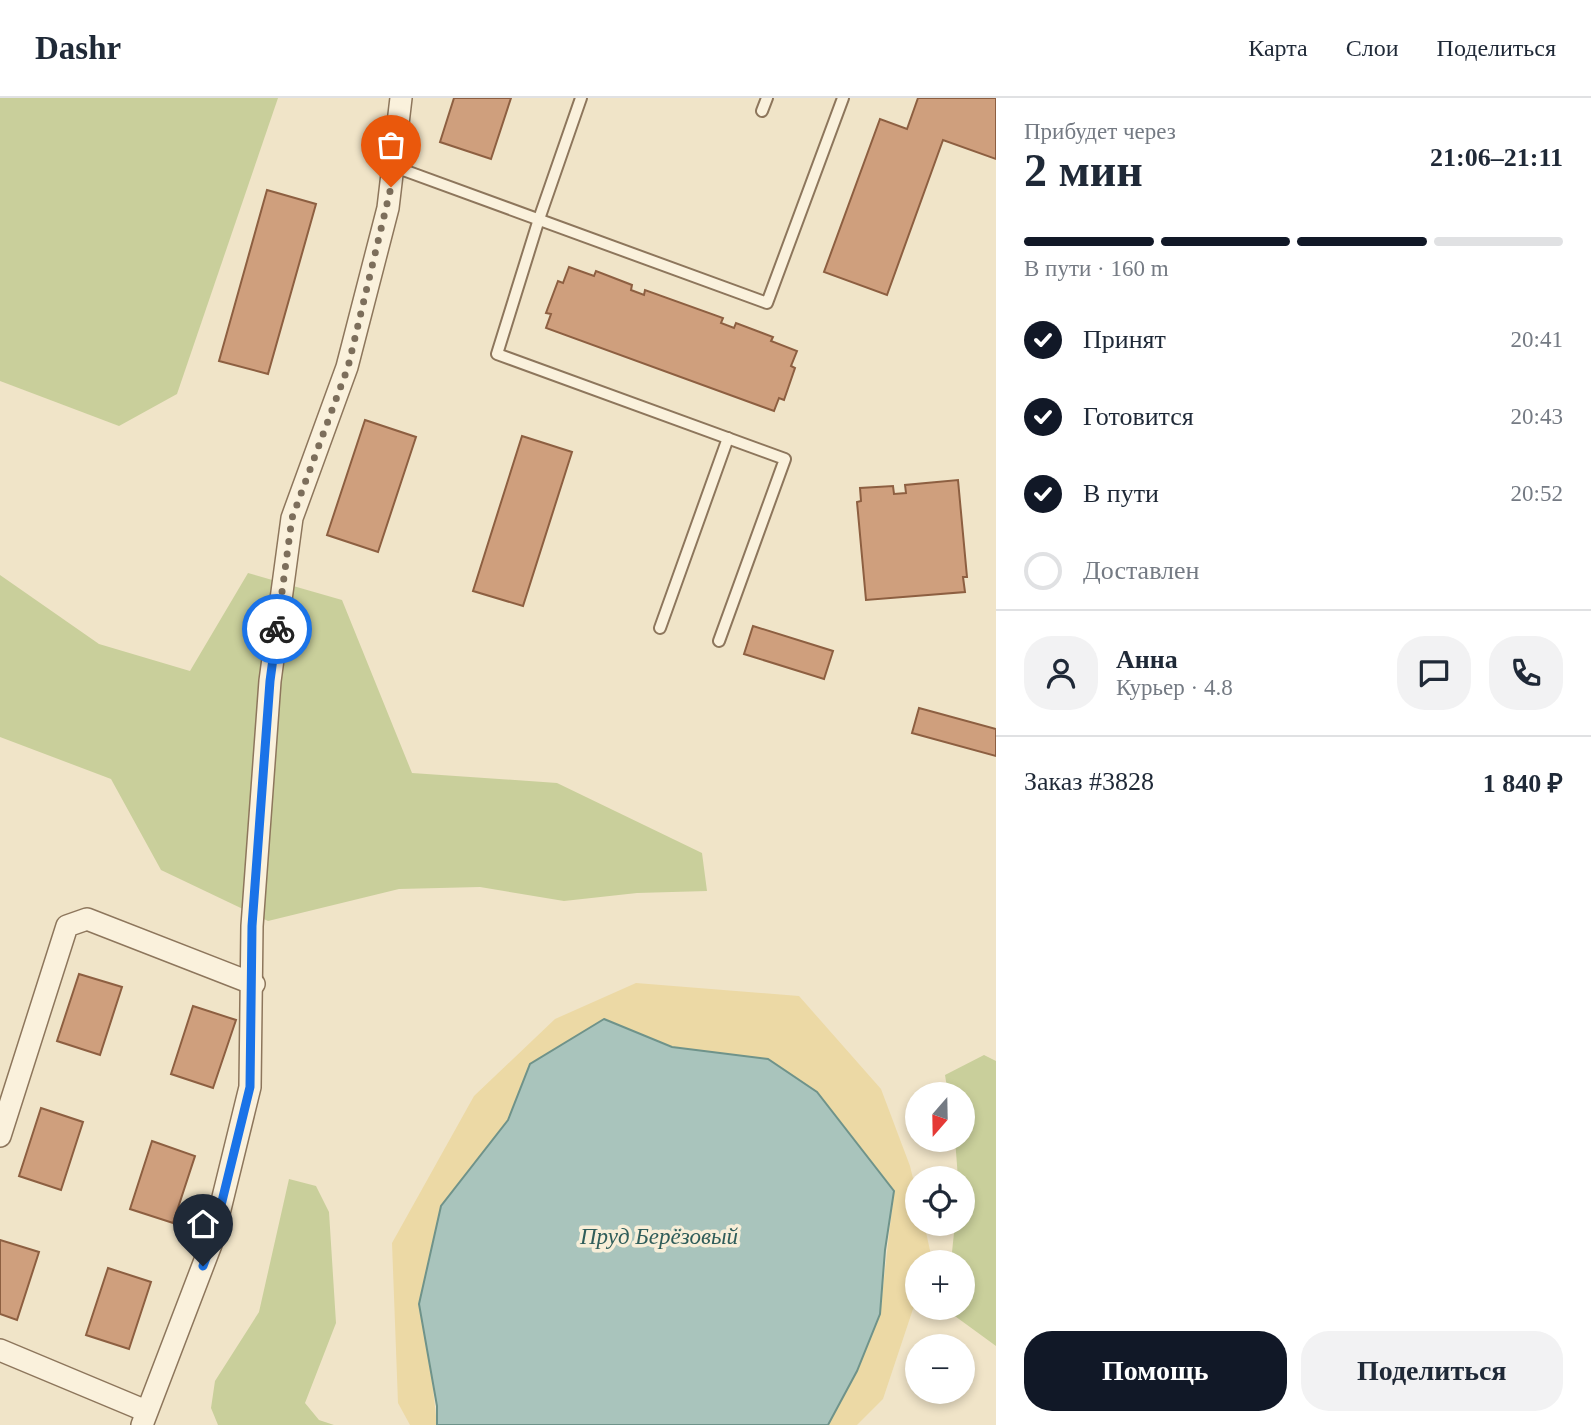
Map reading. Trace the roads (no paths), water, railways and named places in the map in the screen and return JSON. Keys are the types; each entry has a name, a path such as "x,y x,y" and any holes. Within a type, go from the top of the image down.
{"street":[{"path":"0,1350 144,1418 212,1242 250,1087 254,984 252,926 270,681 292,518 348,367 388,208 395,167 401,98"},
{"path":"0,1136 67,926 87,919 254,984"}],"lane":[{"path":"581,98 539,219 497,354 785,459 719,641"},
{"path":"762,111 767,98"},
{"path":"395,167 767,303 843,98"},
{"path":"660,628 728,438"}],"water":[{"name":"Пруд Берёзовый","path":"604,1019 672,1047 768,1059 817,1092 894,1191 885,1250 880,1314 857,1371 828,1425 437,1425 437,1406 419,1304 441,1206 508,1120 530,1064"}]}
